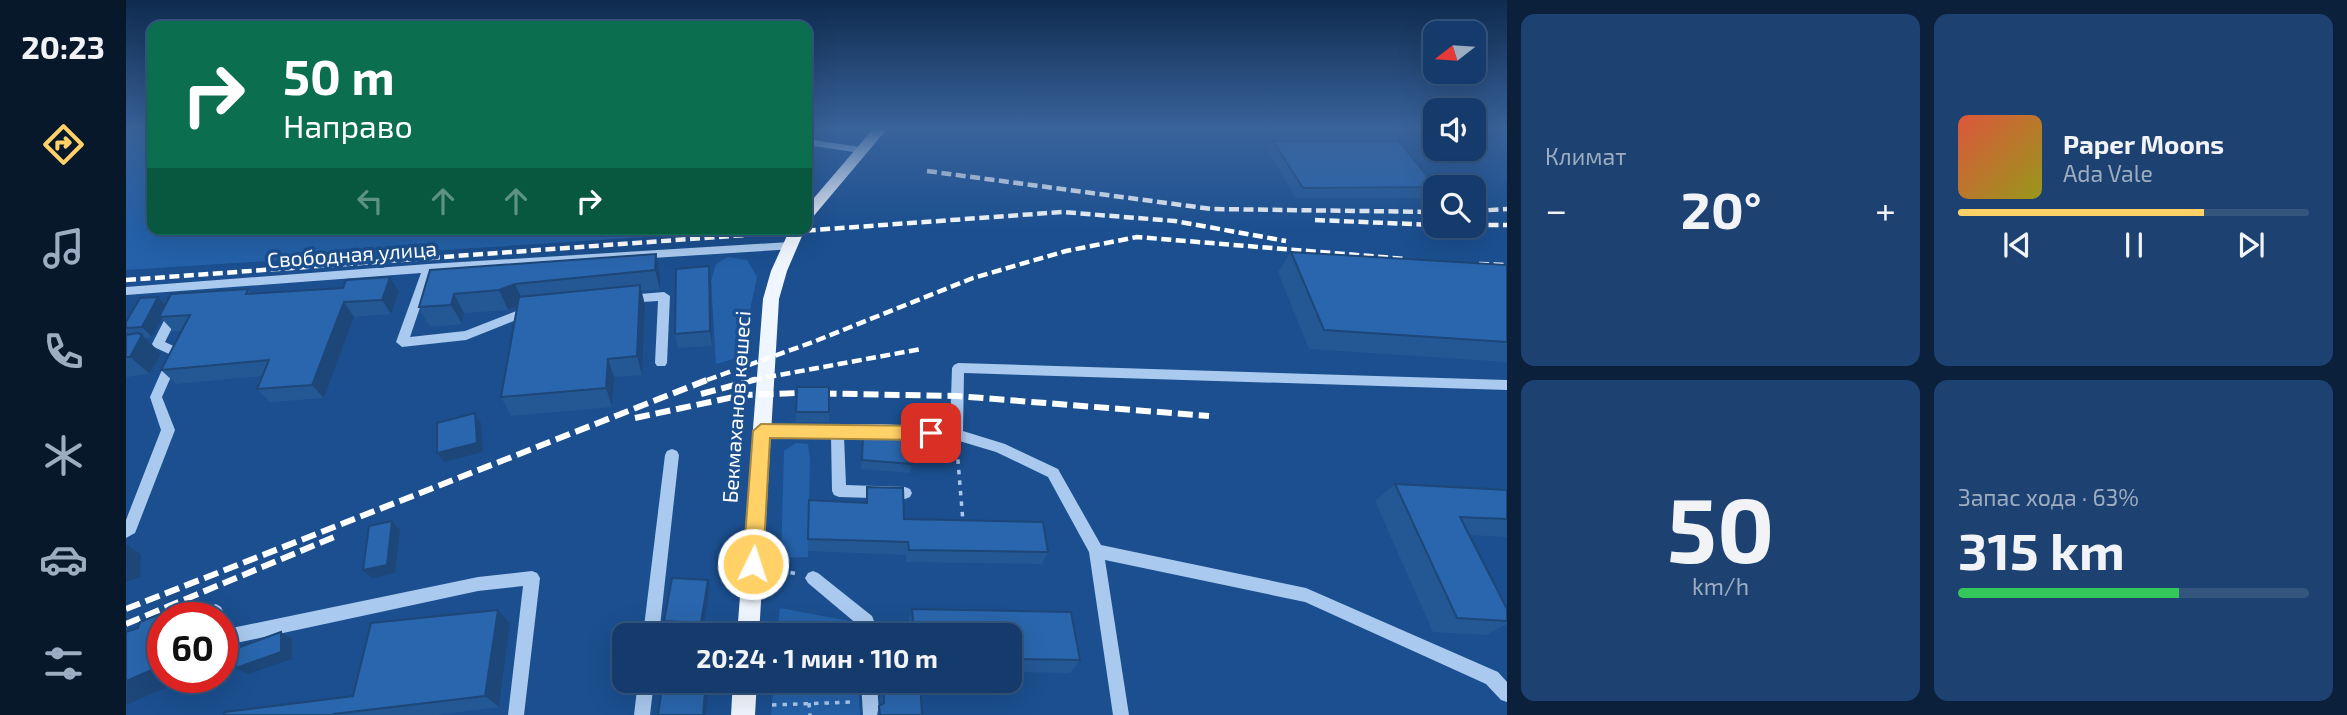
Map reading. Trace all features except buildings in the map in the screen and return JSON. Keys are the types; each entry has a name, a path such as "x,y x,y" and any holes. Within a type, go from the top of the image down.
{"main road":[{"path":"812,199 847,162"},
{"name":"Бекмаханов көшесі","path":"749,623 771,299 794,238"},
{"path":"743,715 744,693"}],"street":[{"name":"Свободная улица","path":"126,291 794,238"},
{"path":"428,268 402,342 466,334 524,310 552,307"},
{"path":"126,531 168,430 156,397 176,352 153,344 187,286"},
{"path":"608,301 664,296 661,363"},
{"path":"956,434 958,368 1507,385"},
{"path":"837,430 839,491 905,493"},
{"path":"653,623 672,454"},
{"path":"1096,551 1306,595 1492,678 1507,694"},
{"path":"238,635 478,583 532,578 516,715"},
{"path":"642,715 645,693"}],"lane":[{"path":"761,431 837,430 956,434 1000,448 1053,473 1096,551 1121,715"},
{"path":"813,578 866,623"}],"path":[{"path":"956,434 964,533"},
{"path":"753,564 813,578"},
{"path":"809,704 810,715"},
{"path":"772,705 809,704 871,708"}],"shaded area":[{"path":"126,162 147,162 147,235 678,235 126,270"},
{"path":"728,257 747,260 757,277 740,357 716,364 711,281 716,264"},
{"path":"796,443 808,444 810,459 808,557 781,558 784,451"},
{"path":"780,608 850,623 778,623"},
{"path":"773,693 859,693 860,715 771,715"}],"railway":[{"path":"927,171 1212,209 1423,212"},
{"path":"1486,210 1507,209"},
{"path":"812,230 1062,212 1175,221 1286,241"},
{"path":"1315,220 1423,224"},
{"path":"1486,225 1507,225"},
{"path":"126,280 745,235"},
{"path":"707,380 813,342 973,278 1066,251 1137,237 1406,259"},
{"path":"1479,264 1507,265"},
{"path":"757,379 921,349"},
{"path":"126,609 712,378"},
{"path":"757,379 761,378"},
{"path":"701,394 757,379"},
{"path":"752,380 757,379"},
{"path":"635,418 743,395 798,393 957,396 1209,416"},
{"path":"126,624 339,535"}],"route":[{"path":"753,564 761,431 882,430 931,433"}]}
